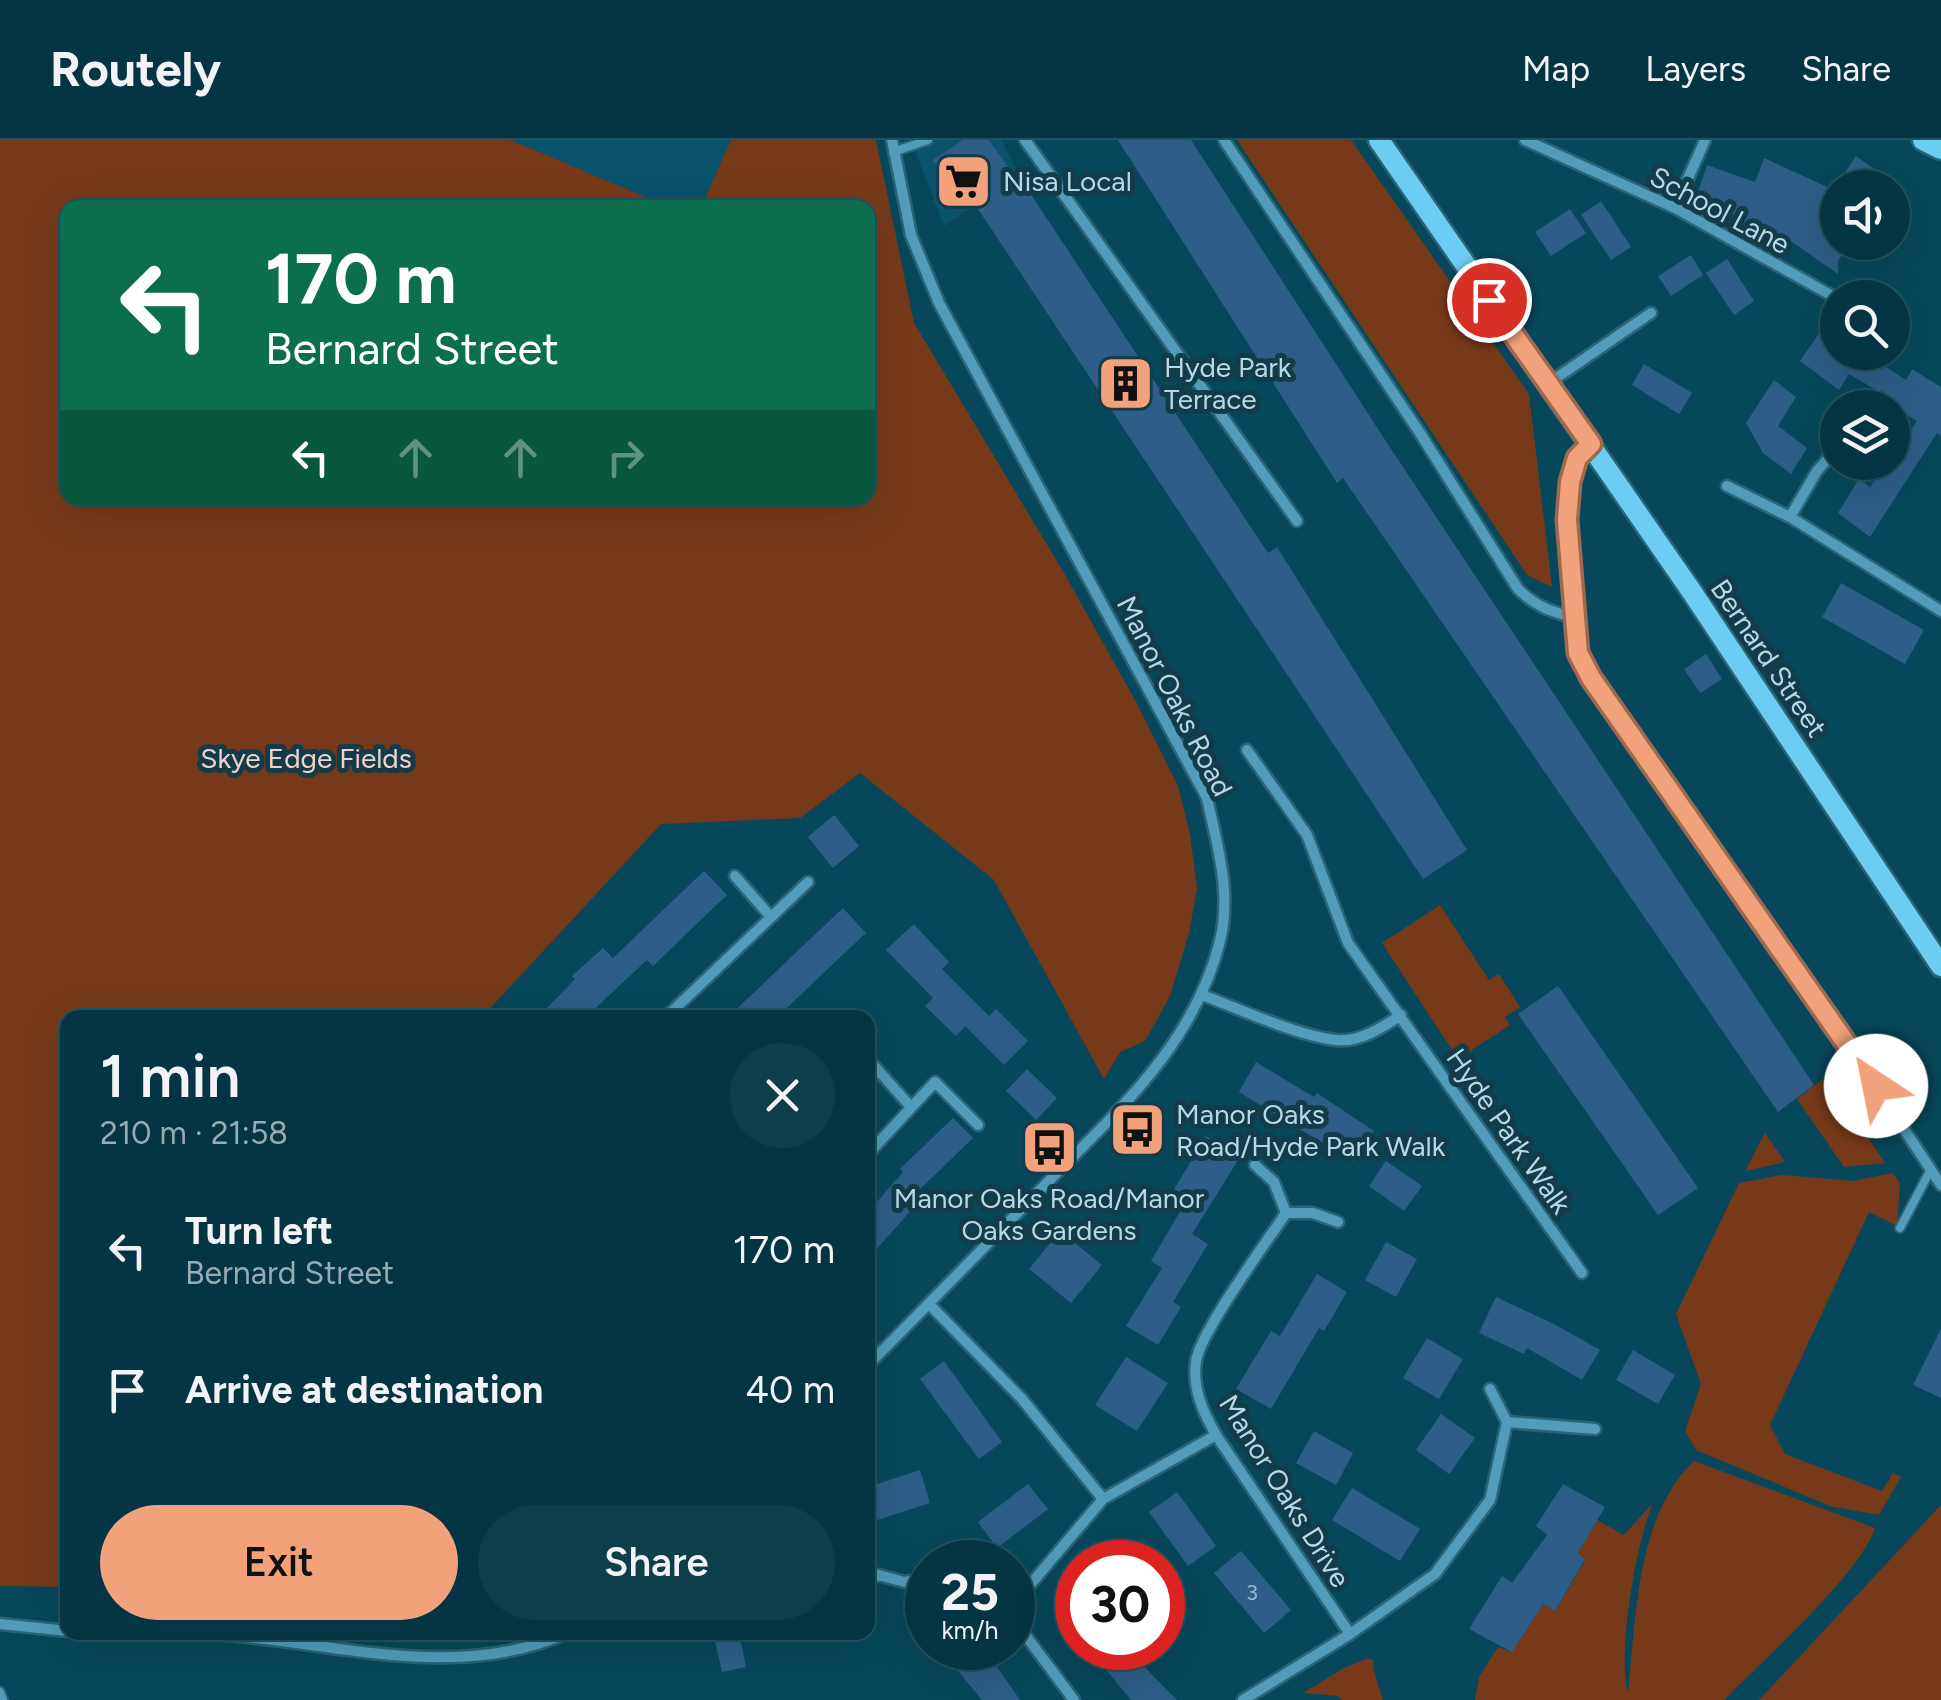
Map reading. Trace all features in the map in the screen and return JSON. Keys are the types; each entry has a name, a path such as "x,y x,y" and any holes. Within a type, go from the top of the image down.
{"main road":[{"name":"Bernard Street","path":"1379,140 1549,382 1941,966"},
{"path":"1923,140 1941,150"}],"street":[{"path":"1025,140 1297,521"},
{"path":"1224,140 1420,433 1518,589 1532,603 1576,618"},
{"name":"School Lane","path":"1525,140 1675,208 1820,289"},
{"path":"1675,208 1706,140"},
{"name":"Manor Oaks Road","path":"875,1358 1131,1099 1182,1034 1202,995 1221,938 1226,883 1207,798 939,303 911,236 892,146"},
{"path":"1549,382 1652,313"},
{"path":"1591,444 1577,458 1568,501 1578,653 1591,678 1941,1184"},
{"path":"1790,517 1820,468"},
{"path":"1727,486 1790,517 1941,611"},
{"name":"Hyde Park Walk","path":"1247,750 1307,836 1348,943 1582,1273"},
{"path":"734,876 771,917"},
{"path":"673,1010 808,882"},
{"path":"1202,995 1270,1021 1339,1041 1375,1032 1401,1015"},
{"path":"875,1067 910,1106"},
{"path":"875,1146 935,1082 978,1125"},
{"path":"1255,1165 1274,1182 1286,1214 1313,1214 1338,1222"},
{"name":"Manor Oaks Drive","path":"1286,1214 1229,1299 1197,1356 1195,1382 1203,1412 1216,1435 1350,1634"},
{"path":"929,1304 1022,1400 1103,1500"},
{"path":"1242,1700 1350,1634 1435,1574 1490,1500 1507,1422 1490,1389"},
{"path":"1507,1422 1595,1430"},
{"path":"1035,1579 1103,1500 1216,1435"},
{"path":"875,1577 905,1582"},
{"path":"0,1624 60,1630"},
{"path":"264,1640 466,1656 540,1646 553,1640"},
{"path":"1035,1648 1074,1700"}],"lane":[{"path":"892,146 928,140"},
{"path":"1900,1228 1931,1170"},
{"path":"0,1692 2,1700"}],"shaded area":[{"path":"511,140 731,140 705,200 652,200"},
{"path":"911,140 1001,140 1020,175 944,226"}],"green space":[{"name":"Skye Edge Fields","path":"0,140 511,140 652,200 60,200 60,505 875,505 875,200 704,200 731,140 876,140 914,323 1064,573 1178,786 1190,834 1197,889 1189,933 1170,996 1145,1041 1120,1052 1104,1079 994,880 860,773 800,818 661,824 488,1010 60,1010 60,1587 0,1586"},
{"path":"1237,140 1351,140 1529,394 1552,587 1527,575"},
{"path":"1440,905 1489,980 1499,974 1520,1007 1505,1017 1510,1025 1458,1059 1382,943"},
{"path":"1821,1080 1833,1084 1885,1163 1844,1167 1797,1099"},
{"path":"1765,1133 1785,1162 1745,1171"},
{"path":"1893,1173 1900,1184 1897,1226 1869,1212 1770,1425 1785,1454 1882,1491 1893,1473 1901,1477 1879,1515 1830,1506 1696,1450 1685,1431 1701,1384 1676,1314 1739,1183 1782,1175 1853,1181"},
{"path":"1694,1461 1875,1528 1866,1547 1830,1593 1724,1700 1475,1700 1479,1677 1498,1647 1512,1652 1543,1604 1556,1610 1585,1560 1578,1553 1597,1520 1624,1535 1653,1503 1630,1598 1625,1652 1628,1693 1637,1601 1650,1539 1660,1510"},
{"path":"1941,1505 1941,1700 1759,1700"},
{"path":"1368,1658 1374,1661 1383,1700 1342,1700 1338,1696 1303,1693 1344,1668"}],"building":[{"name":"Hyde Park Terrace","path":"963,140 989,140 1025,192 1028,190 1268,553 1277,547 1467,850 1423,879 966,191 957,197 933,160"},
{"path":"1118,140 1191,140 1389,446 1814,1085 1778,1112 1343,478 1337,483"},
{"path":"1856,156 1876,170 1847,170"},
{"path":"1764,158 1820,184 1820,260 1839,260 1838,274 1788,239 1783,247 1731,214 1735,208 1697,195 1707,165 1755,182"},
{"path":"1601,201 1631,247 1611,260 1581,215"},
{"path":"1570,209 1586,233 1551,256 1535,232"},
{"path":"1691,255 1703,275 1671,296 1658,276"},
{"path":"1727,259 1754,301 1734,315 1706,273"},
{"path":"1820,332 1820,370 1891,370 1906,380 1912,369 1941,387 1941,436 1937,433 1910,475 1910,431 1917,421 1910,417 1910,390 1876,390 1849,374 1839,390 1800,361"},
{"path":"1644,364 1692,393 1679,414 1632,385"},
{"path":"1774,380 1796,397 1778,426 1807,448 1791,474 1763,453 1746,423"},
{"path":"1858,480 1870,487 1875,480 1907,480 1870,537 1838,513"},
{"path":"1841,583 1924,630 1905,664 1822,617"},
{"path":"1706,654 1722,679 1700,693 1684,669"},
{"path":"834,815 859,846 833,868 808,837"},
{"path":"704,871 727,895 653,966 647,960 594,1010 545,1010 575,979 572,976 603,948 613,958"},
{"path":"843,908 866,933 784,1010 735,1010"},
{"path":"914,924 949,962 942,969 989,1016 996,1009 1028,1041 1004,1065 965,1026 956,1036 925,1006 933,998 886,950"},
{"path":"1558,986 1698,1188 1658,1215 1518,1014"},
{"path":"1256,1062 1314,1097 1317,1093 1374,1131 1354,1162 1239,1092"},
{"path":"1027,1069 1057,1098 1036,1120 1006,1091"},
{"path":"953,1118 973,1138 914,1195 920,1200 875,1251 875,1204 903,1172 900,1169"},
{"path":"1206,1136 1240,1157 1192,1234 1208,1244 1173,1302 1181,1307 1158,1345 1126,1326 1162,1268 1151,1261 1184,1205 1170,1196"},
{"path":"1386,1161 1422,1186 1404,1211 1369,1186"},
{"path":"1060,1231 1102,1265 1071,1303 1029,1269"},
{"path":"1386,1242 1417,1259 1396,1297 1365,1280"},
{"path":"1317,1274 1347,1292 1324,1331 1319,1328 1271,1409 1236,1389 1271,1331 1280,1336"},
{"path":"1496,1297 1600,1350 1582,1380 1527,1348 1524,1354 1479,1333"},
{"path":"1941,1329 1941,1398 1913,1385"},
{"path":"1427,1338 1463,1359 1439,1399 1403,1378"},
{"path":"1633,1350 1675,1375 1658,1404 1616,1380"},
{"path":"1126,1357 1168,1383 1137,1431 1095,1405"},
{"path":"944,1361 1002,1442 979,1459 920,1379"},
{"path":"1441,1414 1475,1438 1449,1474 1416,1450"},
{"path":"1314,1431 1353,1453 1336,1485 1296,1463"},
{"path":"920,1470 930,1503 875,1521 875,1485"},
{"path":"1028,1484 1048,1509 1007,1540 991,1540 978,1522"},
{"path":"1563,1484 1605,1507 1578,1553 1585,1559 1555,1611 1543,1604 1512,1652 1469,1629 1502,1576 1512,1583 1547,1535 1536,1526"},
{"path":"1352,1488 1420,1529 1400,1561 1332,1520"},
{"path":"1177,1492 1216,1546 1188,1566 1185,1540 1169,1540 1149,1512"},
{"path":"1241,1551 1291,1610 1264,1633 1214,1573"},
{"path":"715,1640 741,1640 746,1667 722,1672"},
{"path":"957,1670 999,1670 1020,1700 982,1700"},
{"path":"1106,1670 1148,1670 1177,1700 1131,1700"}],"place":[{"name":"Nisa Local","path":"964,181"},
{"name":"Hyde Park Terrace","path":"1125,383"},
{"name":"Manor Oaks Road/Hyde Park Walk","path":"1137,1130"},
{"name":"Manor Oaks Road/Manor Oaks Gardens","path":"1049,1147"}],"route":[{"path":"1489,300 1591,444 1577,458 1570,482 1567,520 1578,653 1591,678 1876,1086"}]}
